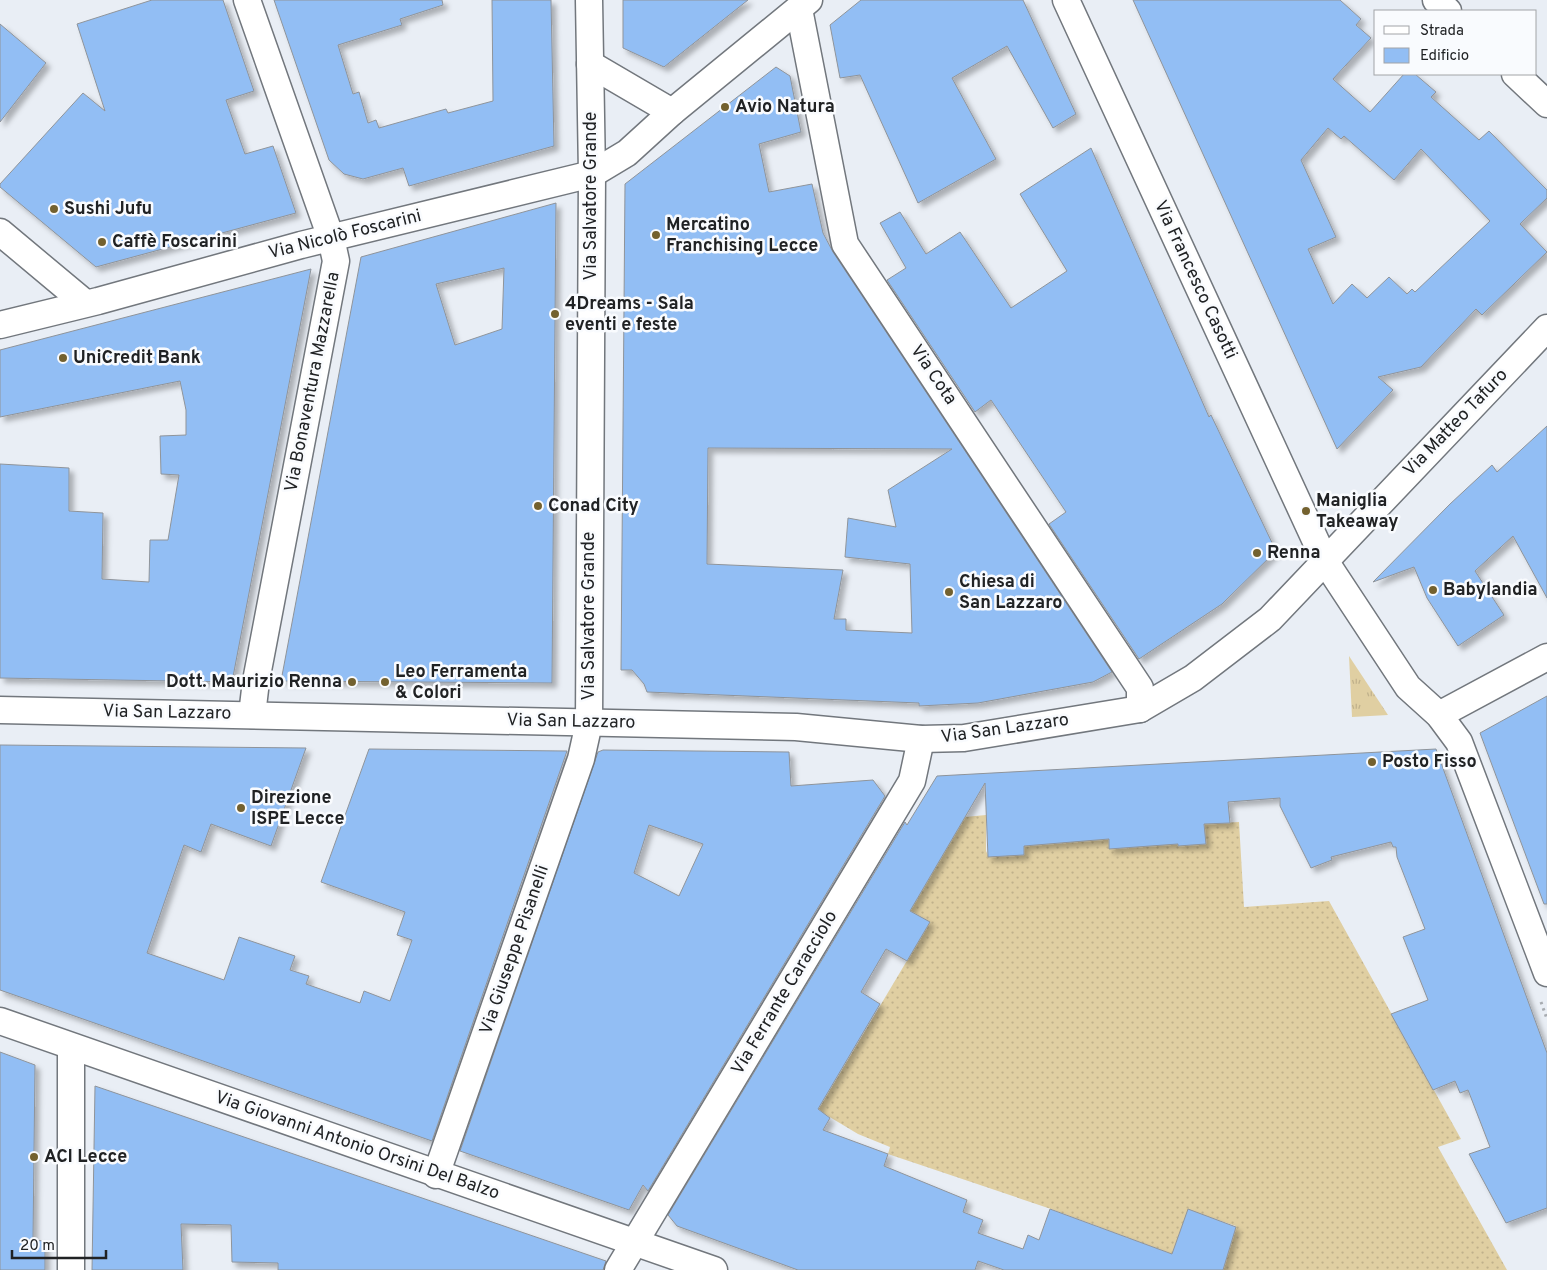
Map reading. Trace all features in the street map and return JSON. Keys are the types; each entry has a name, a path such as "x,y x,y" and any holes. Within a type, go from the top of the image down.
{"street":[{"name":"Via Bonaventura Mazzarella","path":"247,0 331,238 336,261 256,681 252,715"},
{"name":"Via Salvatore Grande","path":"589,0 592,174 589,723"},
{"name":"Via Francesco Casotti","path":"1066,0 1324,561 1408,687 1439,715 1459,742 1547,973"},
{"path":"1436,0 1447,10"},
{"name":"Via Nicolò Foscarini","path":"0,325 331,238 592,174 627,152 672,112 804,4"},
{"name":"Via Cota","path":"804,4 845,244 1140,688 1140,709"},
{"path":"590,64 672,112"},
{"path":"1516,75 1547,104"},
{"path":"0,232 86,303"},
{"name":"Via Matteo Tafuro","path":"1140,709 1193,678 1270,619 1547,328"},
{"path":"1439,715 1547,657"},
{"name":"Via San Lazzaro","path":"0,710 796,727 921,739 964,738 1140,709"},
{"name":"Via Giuseppe Pisanelli","path":"436,1175 581,759 589,723"},
{"name":"Via Ferrante Caracciolo","path":"618,1270 912,781 921,739"},
{"name":"Via Giovanni Antonio Orsini Del Balzo","path":"0,1021 436,1175 634,1241 714,1270"},
{"path":"71,1046 71,1270"}],"green space":[{"path":"1349,656 1388,715 1352,717"},
{"path":"986,815 986,851 989,857 1013,847 1062,843 1082,818 1084,841 1109,839 1109,849 1134,847 1177,835 1178,846 1205,844 1204,824 1239,822 1244,907 1329,901 1461,1139 1438,1147 1507,1270 1223,1270 1236,1226 1188,1210 1172,1254 1051,1209 888,1154 890,1147 858,1134 818,1110 930,922 910,911 965,817"}],"building":[{"path":"152,0 223,0 254,91 226,100 245,154 273,146 296,213 96,267 0,187 0,184 83,93 105,111 77,24"},
{"path":"274,0 442,0 443,5 400,19 402,25 338,45 353,94 359,92 368,123 376,120 379,128 446,109 448,113 493,101 492,0 551,0 554,146 409,186 403,168 363,179 344,174 329,160"},
{"path":"623,0 748,0 664,67 623,48"},
{"path":"861,0 1023,0 1076,114 1053,128 1007,46 952,78 996,159 918,203 860,75 840,78 830,25"},
{"path":"1133,0 1340,0 1361,19 1356,25 1371,38 1333,79 1370,112 1403,75 1416,75 1436,92 1431,97 1479,140 1489,131 1547,190 1547,198 1520,224 1547,252 1482,315 1476,309 1421,367 1378,377 1393,390 1337,449","holes":["1328,128 1341,139 1344,136 1394,180 1421,149 1490,221 1415,292 1412,289 1407,294 1389,277 1367,298 1352,284 1333,304 1308,249 1336,237 1301,160"]},
{"path":"0,24 46,63 0,122"},
{"path":"776,67 790,76 801,132 759,144 769,192 812,184 823,233 833,252 1112,672 1093,682 978,703 919,706 919,703 647,692 644,684 632,670 621,670 625,184","holes":["708,448 952,449 888,490 896,527 848,518 845,557 910,564 912,633 846,630 846,619 834,619 843,570 707,564"]},
{"path":"1091,148 1209,417 1211,415 1276,551 1222,604 1139,659 1049,524 1066,512 991,400 975,412 887,280 906,268 880,223 900,212 926,254 960,232 1011,308 1067,271 1020,194"},
{"path":"556,203 552,683 281,681 361,257","holes":["504,268 502,329 455,345 436,284"]},
{"path":"311,269 232,682 0,678 0,464 69,468 69,511 103,513 102,579 149,582 150,540 168,540 179,475 161,474 160,436 186,435 186,410 180,381 0,417 0,350"},
{"path":"1547,426 1547,598 1513,536 1475,571 1504,615 1458,646 1427,598 1414,567 1373,582 1450,504 1492,465 1497,472"},
{"path":"1547,696 1547,904 1544,904 1480,733"},
{"path":"0,745 306,748 271,846 211,824 201,852 184,845 147,953 224,980 239,937 295,956 290,970 309,976 306,984 360,1003 364,991 390,1001 412,940 397,935 405,912 321,882 369,749 567,751 432,1141 0,990"},
{"path":"1436,749 1547,1053 1547,1208 1506,1223 1469,1154 1490,1147 1468,1090 1460,1093 1455,1081 1433,1090 1391,1014 1428,1000 1403,937 1425,929 1397,857 1396,847 1393,847 1391,842 1331,857 1332,860 1311,868 1280,806 1280,798 1228,802 1230,823 1204,824 1206,844 1109,849 1109,839 1024,846 1024,855 988,857 985,783 910,911 930,922 907,961 886,949 861,992 880,1004 818,1109 830,1118 823,1130 888,1154 884,1166 967,1200 963,1212 983,1220 978,1233 1023,1249 1028,1235 1039,1240 1050,1209 1172,1254 1188,1209 1236,1227 1223,1270 1004,1270 978,1261 975,1270 798,1270 677,1226 668,1215 905,822 907,825 937,776"},
{"path":"603,750 789,752 791,786 873,780 885,796 648,1191 643,1185 629,1210 460,1151 598,752","holes":["649,825 703,844 679,896 634,873"]},
{"path":"0,1052 35,1065 33,1240 45,1241 45,1270 0,1270"},
{"path":"95,1086 606,1261 603,1270 278,1270 278,1263 232,1262 231,1225 181,1224 183,1270 92,1270"}],"place":[{"name":"Avio Natura","path":"725,107"},
{"name":"Sushi Jufu","path":"54,209"},
{"name":"Mercatino Franchising Lecce","path":"656,235"},
{"name":"Caffè Foscarini","path":"102,242"},
{"name":"4Dreams - Sala eventi e feste","path":"555,314"},
{"name":"UniCredit Bank","path":"63,358"},
{"name":"Conad City","path":"538,506"},
{"name":"Maniglia Takeaway","path":"1306,511"},
{"name":"Renna","path":"1257,553"},
{"name":"Babylandia","path":"1433,590"},
{"name":"Chiesa di San Lazzaro","path":"949,592"},
{"name":"Dott. Maurizio Renna","path":"352,682"},
{"name":"Leo Ferramenta & Colori","path":"385,682"},
{"name":"Posto Fisso","path":"1372,762"},
{"name":"Direzione ISPE Lecce","path":"241,808"},
{"name":"ACI Lecce","path":"34,1157"}]}
